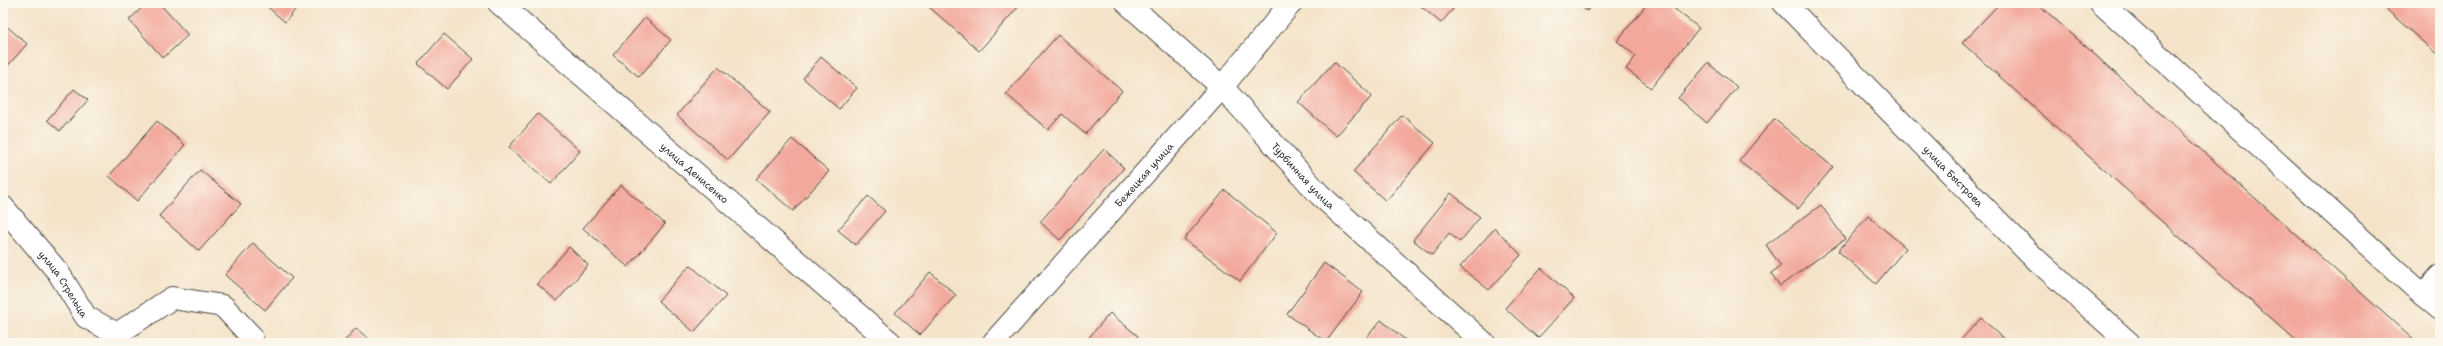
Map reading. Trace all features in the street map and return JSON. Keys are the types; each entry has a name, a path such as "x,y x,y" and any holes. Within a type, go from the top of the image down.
{"street":[{"name":"улица Денисенко","path":"499,3 891,343"},
{"name":"Турбинная улица","path":"1127,3 1222,87 1319,194 1484,343"},
{"name":"Бежецкая улица","path":"993,343 1222,87 1291,3"},
{"name":"улица Быстрова","path":"1784,3 2029,252 2129,343"},
{"path":"2101,3 2440,309"},
{"name":"улица Стрельца","path":"3,207 58,272 86,317 117,334 172,298 223,306 251,336 253,343"},
{"path":"2424,294 2440,276"}],"building":[{"path":"147,3 159,3 188,35 163,58 129,20"},
{"path":"263,3 301,3 285,22"},
{"path":"928,3 1015,3 1019,6 979,51 927,5"},
{"path":"1417,3 1458,3 1441,23"},
{"path":"1577,3 1593,3 1587,11"},
{"path":"1648,3 1667,3 1699,28 1651,88 1626,69 1636,56 1617,41"},
{"path":"2000,3 2037,3 2417,343 2298,343 1962,43"},
{"path":"2379,3 2440,3 2440,57"},
{"path":"645,18 671,40 639,77 613,55"},
{"path":"3,23 27,44 3,71"},
{"path":"444,34 473,59 447,89 418,64"},
{"path":"1058,35 1122,91 1085,134 1062,114 1048,130 1006,94"},
{"path":"821,57 857,88 839,109 803,78"},
{"path":"1334,62 1372,96 1336,136 1298,102"},
{"path":"1708,63 1737,87 1707,123 1678,98"},
{"path":"718,67 770,112 728,160 677,115"},
{"path":"74,89 88,100 60,131 47,120"},
{"path":"538,114 580,151 551,184 509,147"},
{"path":"1402,115 1435,143 1386,201 1353,172"},
{"path":"1774,119 1833,167 1798,209 1739,161"},
{"path":"157,121 185,145 137,201 109,176"},
{"path":"792,139 829,171 793,211 756,179"},
{"path":"1104,149 1124,168 1060,240 1040,222"},
{"path":"200,170 241,204 199,251 159,216"},
{"path":"621,185 665,224 628,267 583,228"},
{"path":"1225,190 1277,233 1240,281 1184,239"},
{"path":"1451,193 1480,217 1460,242 1449,233 1432,255 1413,240"},
{"path":"868,196 885,211 856,245 838,230"},
{"path":"1821,205 1845,239 1780,286 1771,273 1781,266 1766,245"},
{"path":"1868,216 1906,248 1876,284 1838,251"},
{"path":"1495,228 1521,255 1489,290 1460,267"},
{"path":"253,243 292,278 265,310 225,275"},
{"path":"569,247 588,265 557,301 537,284"},
{"path":"1324,263 1363,292 1326,342 1287,314"},
{"path":"690,265 726,296 694,332 658,301"},
{"path":"1541,268 1574,298 1538,338 1505,308"},
{"path":"930,272 956,295 920,335 895,313"},
{"path":"1110,313 1138,336 1132,343 1089,343 1086,341"},
{"path":"1981,318 2009,343 1958,343"},
{"path":"1381,320 1409,343 1362,343"},
{"path":"356,328 373,343 343,343"}]}
